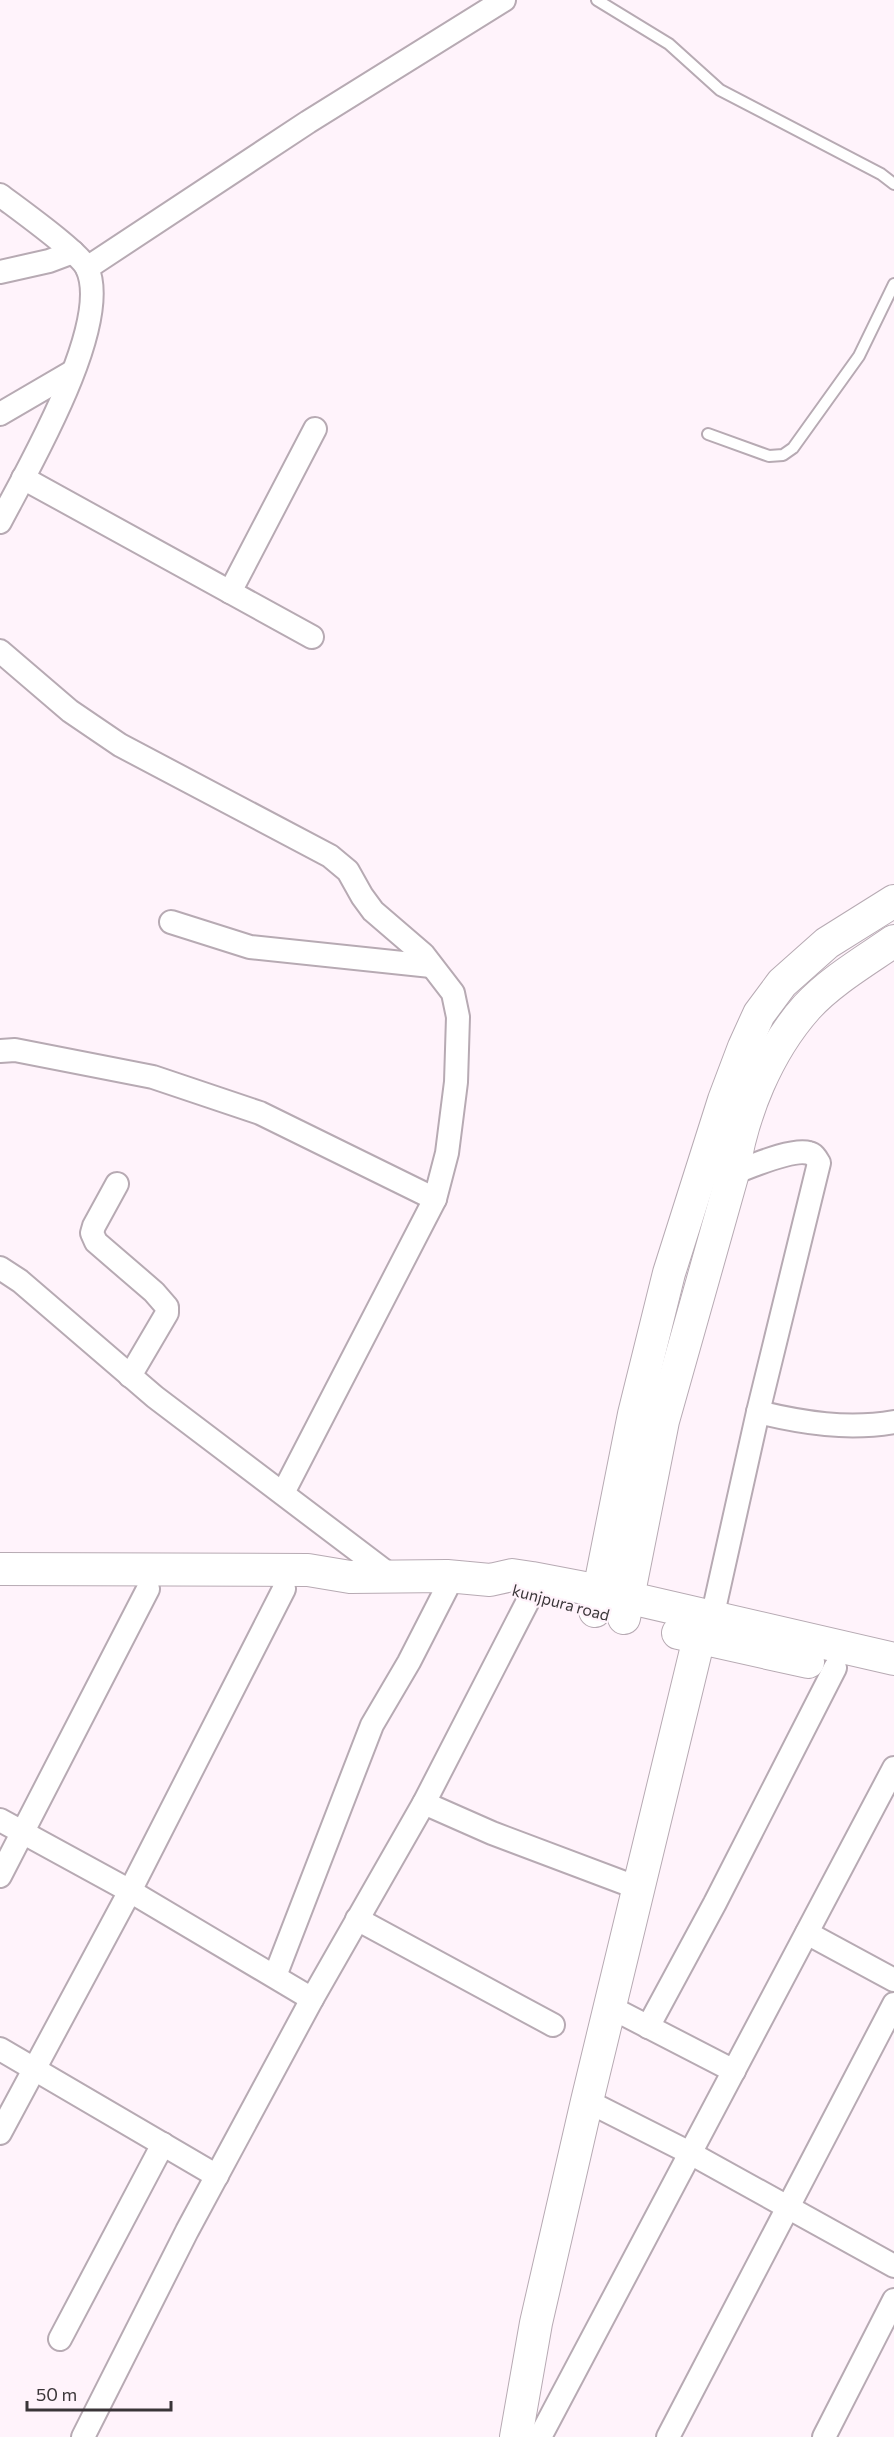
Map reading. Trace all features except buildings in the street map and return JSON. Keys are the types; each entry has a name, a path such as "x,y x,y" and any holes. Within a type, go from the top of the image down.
{"street":[{"path":"0,272 49,261 80,260 504,0"},
{"path":"0,195 80,260 93,298 83,345 55,415 0,522"},
{"path":"0,414 72,372"},
{"path":"230,592 315,429"},
{"path":"22,478 312,637"},
{"path":"0,651 70,711 120,745 343,865 366,903 423,954 453,993 458,1017 456,1082 447,1153 435,1199 283,1493"},
{"path":"611,1605 634,1414 669,1273 724,1100 744,1047 759,1014 782,983 827,943 894,901"},
{"path":"171,922 250,948 431,966"},
{"path":"611,1605 733,1173 736,1152 758,1083 783,1038 807,1006 848,972 894,941"},
{"path":"0,1051 15,1050 153,1077 260,1113 435,1199"},
{"path":"516,2437 536,2323 587,2101 638,1888 706,1628 819,1163 816,1157 807,1152 793,1153 733,1173"},
{"path":"117,1184 92,1233 96,1242 154,1292 167,1307 167,1313 130,1376"},
{"path":"0,1268 20,1281 155,1397 390,1575"},
{"path":"758,1412 802,1423 833,1425 894,1422"},
{"path":"0,1569 309,1570 350,1577 453,1576 490,1580"},
{"name":"kunjpura road","path":"490,1580 513,1575 611,1605 706,1628 835,1668 894,1681"},
{"path":"275,1976 372,1725 438,1609 453,1576"},
{"path":"0,1588 284,1589 326,1586 350,1577"},
{"name":"kunjpura road","path":"490,1580 530,1597 611,1605"},
{"path":"0,1876 148,1589"},
{"path":"0,2133 130,1891 284,1589"},
{"path":"83,2437 217,2176 312,1999 424,1803 530,1597"},
{"name":"kunjpura road","path":"706,1628 894,1659"},
{"path":"648,2027 720,1893 835,1668"},
{"path":"540,2437 894,1768"},
{"path":"424,1803 492,1833 638,1888"},
{"path":"0,1820 130,1891 312,1999"},
{"path":"357,1920 553,2025"},
{"path":"807,1933 894,1980"},
{"path":"668,2437 894,2004"},
{"path":"610,2007 734,2071"},
{"path":"0,2049 217,2176"},
{"path":"587,2101 690,2153 894,2266"},
{"path":"60,2339 163,2144"},
{"path":"824,2437 894,2300"}],"lane":[{"path":"597,0 669,44 720,90 881,174 894,184"},
{"path":"708,434 769,456 783,455 793,448 859,356 894,284"}]}
